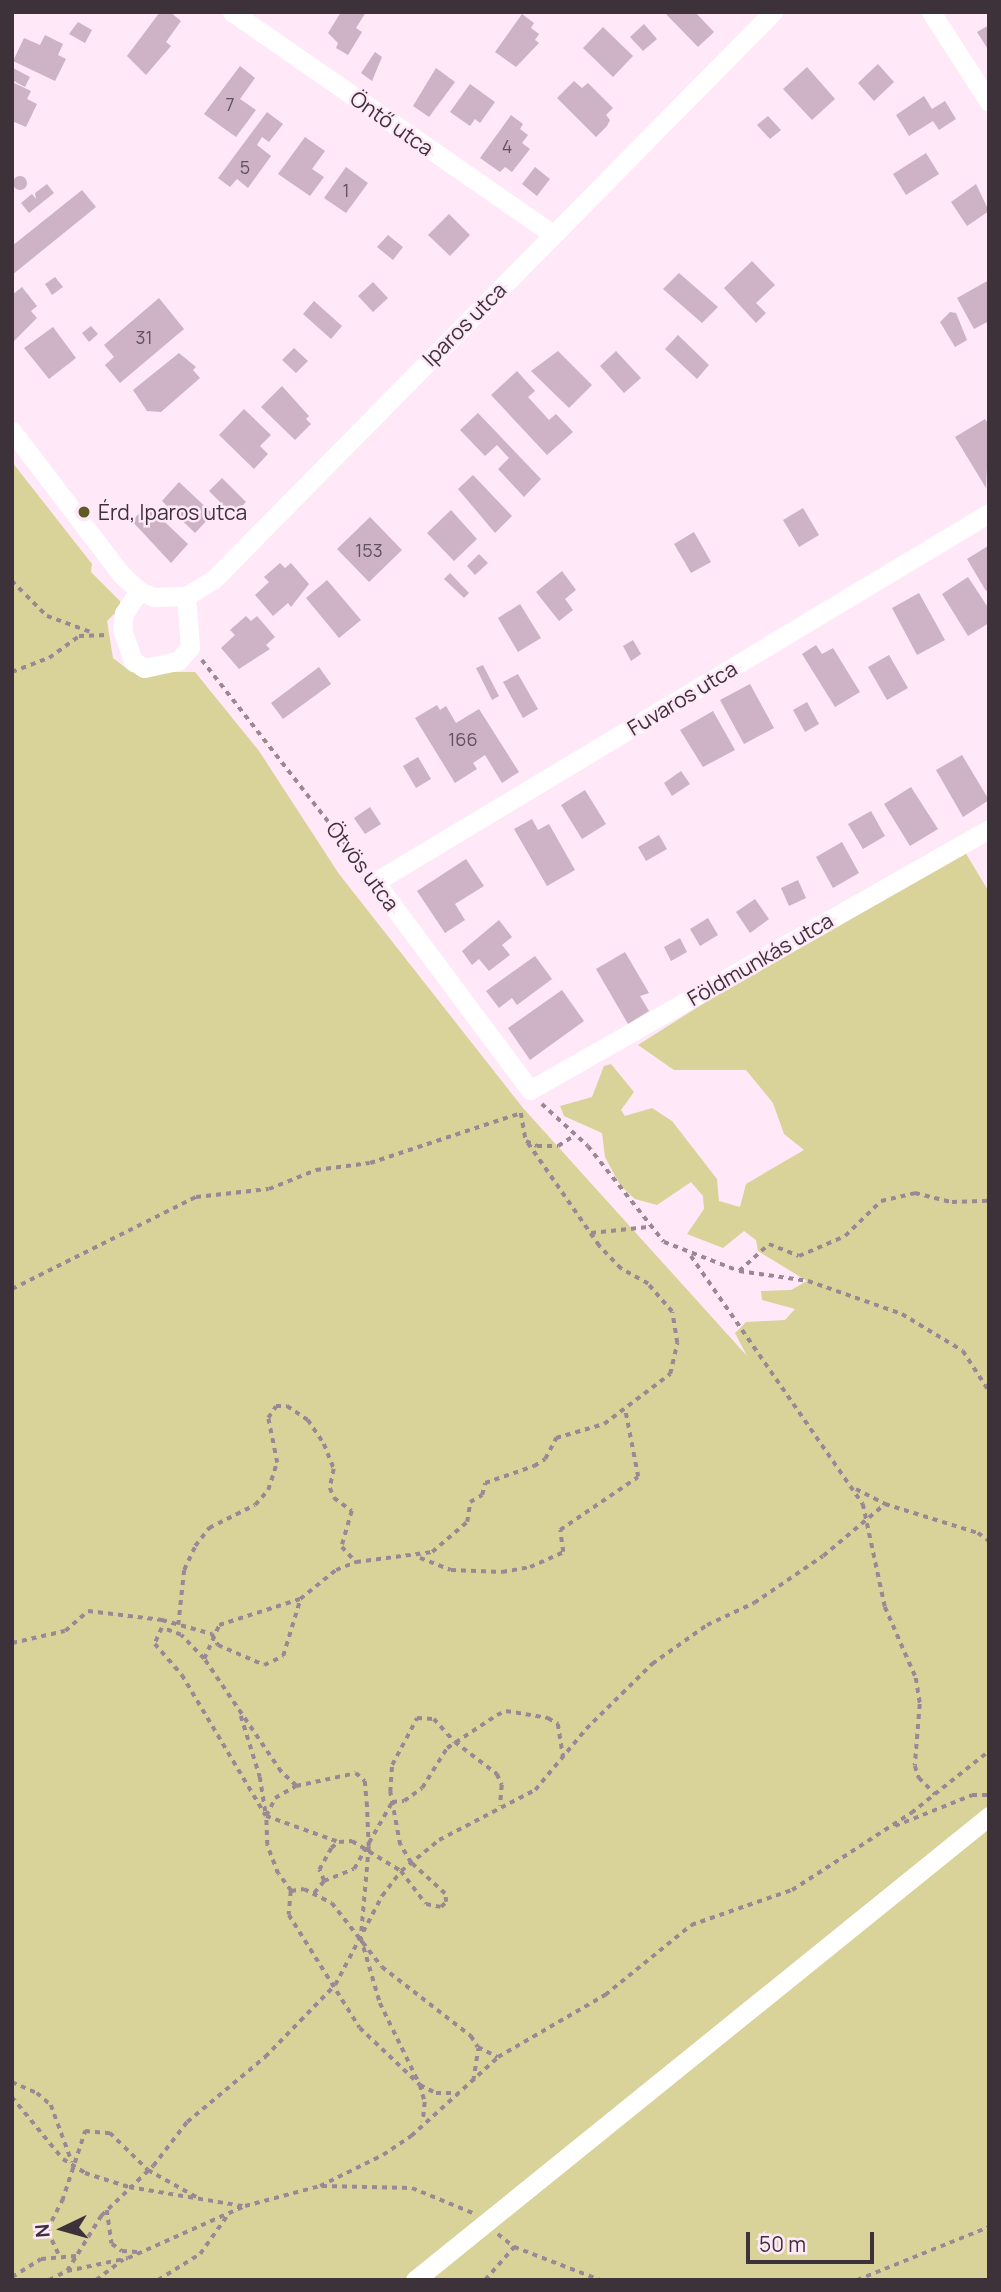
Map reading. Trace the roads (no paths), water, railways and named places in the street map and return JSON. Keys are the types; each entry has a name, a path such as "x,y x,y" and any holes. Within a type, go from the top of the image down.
{"street":[{"name":"Öntő utca","path":"232,12 553,234"},
{"name":"Iparos utca","path":"186,596 213,580 773,12"},
{"path":"931,12 989,103"},
{"path":"12,431 121,574 139,591 170,599 186,596 190,647 178,662 161,668 144,668 133,661 122,629 124,613 139,591"},
{"name":"Fuvaros utca","path":"375,882 989,513"},
{"name":"Földmunkás utca","path":"533,1093 989,829"},
{"name":"Ötvös utca","path":"375,882 533,1093"},
{"path":"415,2280 989,1816"}],"place":[{"name":"Érd, Iparos utca","path":"84,512"}]}
